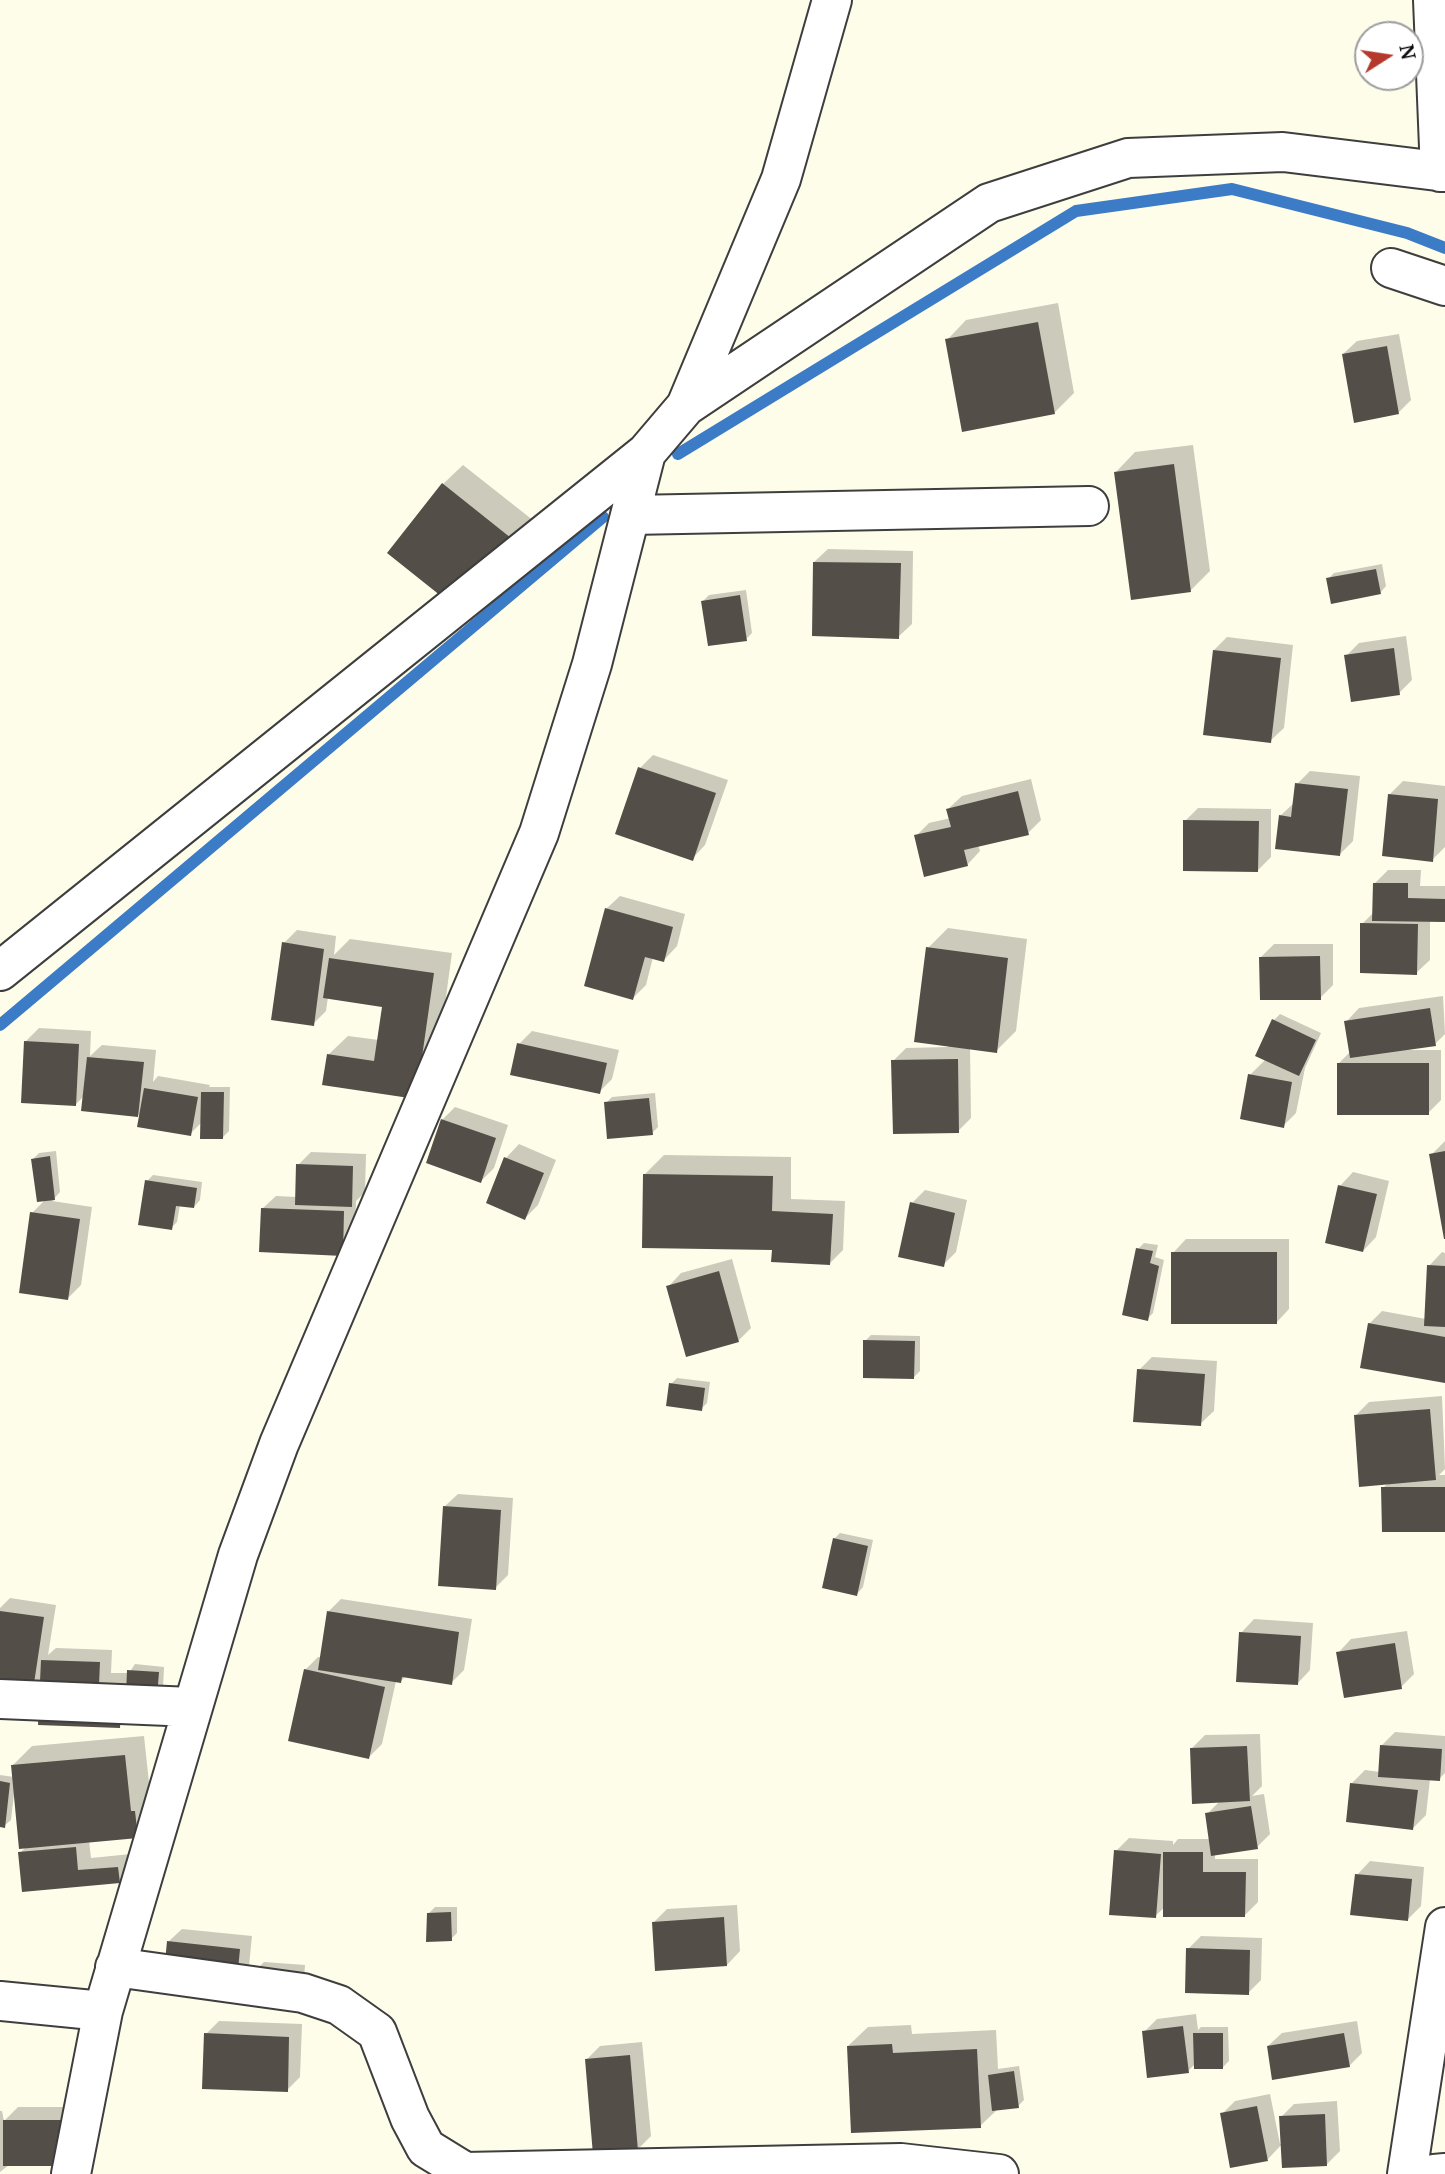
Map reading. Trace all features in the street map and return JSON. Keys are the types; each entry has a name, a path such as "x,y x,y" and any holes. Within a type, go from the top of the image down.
{"street":[{"path":"686,406 781,179 832,0"},
{"path":"0,971 646,453 686,406 989,203 1128,158 1283,152 1442,172 1433,0"},
{"path":"1391,268 1445,286"},
{"path":"71,2174 103,2011 238,1555 279,1444 539,833 592,664 646,453"},
{"path":"631,515 1089,506"},
{"path":"0,1699 192,1707"},
{"path":"1408,2174 1445,1927"},
{"path":"115,1967 303,1993 339,2005 377,2032 410,2118 426,2148 465,2172 900,2168 999,2174"},
{"path":"0,2001 103,2011"},
{"path":"1434,2174 1445,2173"}],"building":[{"path":"1038,322 1055,414 962,432 945,339"},
{"path":"1387,346 1399,414 1354,423 1342,354"},
{"path":"1174,464 1191,592 1131,600 1114,472"},
{"path":"442,483 516,542 461,612 387,553"},
{"path":"813,562 901,563 899,639 812,636"},
{"path":"1376,569 1381,594 1331,604 1326,578"},
{"path":"740,595 747,641 708,646 701,601"},
{"path":"1394,648 1400,695 1351,702 1344,655"},
{"path":"1213,650 1281,658 1271,743 1203,735"},
{"path":"638,767 716,793 693,861 615,834"},
{"path":"1295,783 1348,789 1340,856 1275,849 1279,815 1291,817"},
{"path":"1018,791 1029,835 964,850 968,866 924,877 914,835 951,827 946,809"},
{"path":"1388,794 1438,799 1433,862 1382,856"},
{"path":"1183,820 1259,821 1258,872 1183,871"},
{"path":"1373,883 1408,883 1408,898 1445,899 1445,922 1372,921"},
{"path":"605,908 673,927 664,962 645,957 633,1000 584,986"},
{"path":"1360,923 1418,924 1417,975 1360,973"},
{"path":"282,942 324,949 314,1026 271,1020"},
{"path":"926,947 1008,958 997,1053 914,1042"},
{"path":"1320,956 1321,1000 1260,1000 1259,957"},
{"path":"329,958 434,973 416,1099 322,1085 327,1054 374,1061 382,1007 323,998"},
{"path":"1430,1008 1436,1046 1350,1058 1344,1021"},
{"path":"1272,1019 1316,1040 1299,1076 1255,1056"},
{"path":"24,1041 79,1044 76,1106 21,1103"},
{"path":"517,1043 607,1063 600,1094 510,1075"},
{"path":"87,1057 144,1062 138,1117 81,1111"},
{"path":"958,1059 959,1133 893,1134 891,1060"},
{"path":"1337,1063 1429,1063 1429,1115 1337,1115"},
{"path":"1248,1074 1292,1082 1284,1128 1240,1119"},
{"path":"144,1088 198,1097 191,1136 137,1127"},
{"path":"201,1092 224,1092 223,1139 200,1139"},
{"path":"649,1098 653,1135 607,1139 604,1102"},
{"path":"441,1119 496,1138 481,1183 426,1163"},
{"path":"1445,1151 1445,1239 1444,1239 1429,1154"},
{"path":"50,1156 55,1200 37,1202 31,1159"},
{"path":"504,1157 544,1173 525,1220 486,1203"},
{"path":"296,1164 353,1166 352,1207 295,1205"},
{"path":"643,1174 773,1176 772,1211 833,1214 830,1265 771,1262 772,1250 642,1248"},
{"path":"145,1180 197,1188 194,1208 176,1206 172,1230 138,1225"},
{"path":"1338,1185 1377,1194 1363,1252 1325,1243"},
{"path":"910,1202 955,1213 944,1267 898,1257"},
{"path":"261,1208 344,1211 343,1256 259,1252"},
{"path":"30,1212 80,1219 68,1300 19,1293"},
{"path":"1136,1248 1153,1251 1150,1263 1159,1266 1148,1321 1122,1315"},
{"path":"1171,1252 1277,1252 1277,1324 1171,1324"},
{"path":"1427,1265 1445,1266 1445,1327 1424,1326"},
{"path":"719,1271 739,1342 686,1357 666,1286"},
{"path":"1368,1323 1445,1337 1445,1383 1360,1368"},
{"path":"863,1340 915,1341 914,1379 863,1378"},
{"path":"1137,1369 1205,1374 1201,1426 1133,1422"},
{"path":"669,1383 705,1388 702,1411 666,1406"},
{"path":"1430,1409 1436,1480 1359,1487 1354,1415"},
{"path":"1381,1487 1445,1487 1445,1532 1382,1532"},
{"path":"443,1506 501,1510 496,1590 438,1586"},
{"path":"833,1538 868,1546 857,1596 822,1588"},
{"path":"0,1611 44,1617 30,1710 0,1705"},
{"path":"327,1611 459,1632 452,1685 402,1677 401,1683 318,1670"},
{"path":"1239,1632 1301,1636 1298,1685 1236,1682"},
{"path":"1395,1643 1402,1689 1344,1698 1336,1652"},
{"path":"41,1660 100,1662 99,1685 122,1686 120,1728 38,1725"},
{"path":"304,1669 385,1687 369,1759 288,1741"},
{"path":"127,1670 159,1672 157,1697 126,1695"},
{"path":"1380,1745 1442,1749 1440,1781 1378,1777"},
{"path":"1247,1746 1250,1801 1192,1804 1190,1748"},
{"path":"125,1755 131,1811 135,1811 138,1838 19,1849 11,1765"},
{"path":"0,1781 10,1783 5,1828 0,1827"},
{"path":"1350,1783 1418,1790 1413,1830 1346,1822"},
{"path":"1251,1806 1258,1849 1211,1856 1205,1813"},
{"path":"76,1847 78,1870 118,1867 120,1883 22,1892 18,1852"},
{"path":"1114,1850 1161,1854 1156,1918 1109,1915"},
{"path":"1163,1852 1203,1852 1203,1872 1246,1872 1245,1917 1163,1917"},
{"path":"1355,1874 1412,1879 1408,1921 1350,1915"},
{"path":"451,1912 452,1941 426,1942 427,1913"},
{"path":"724,1917 727,1966 655,1971 652,1922"},
{"path":"167,1941 240,1949 236,1991 163,1984"},
{"path":"1186,1948 1250,1950 1249,1995 1185,1993"},
{"path":"1183,2026 1189,2073 1147,2078 1142,2031"},
{"path":"204,2033 289,2037 288,2092 202,2089"},
{"path":"1193,2033 1223,2033 1223,2069 1194,2069"},
{"path":"1344,2033 1350,2067 1272,2080 1267,2046"},
{"path":"892,2044 893,2053 977,2049 981,2128 851,2133 847,2046"},
{"path":"630,2055 638,2151 593,2155 585,2059"},
{"path":"1014,2071 1019,2108 992,2111 988,2075"},
{"path":"1257,2106 1268,2161 1230,2168 1220,2113"},
{"path":"1325,2114 1327,2166 1282,2168 1279,2116"},
{"path":"3,2120 71,2120 71,2166 3,2166"}],"waterway":[{"path":"678,454 1076,211 1232,189 1407,233 1445,248"},
{"path":"0,1025 603,517"}]}
